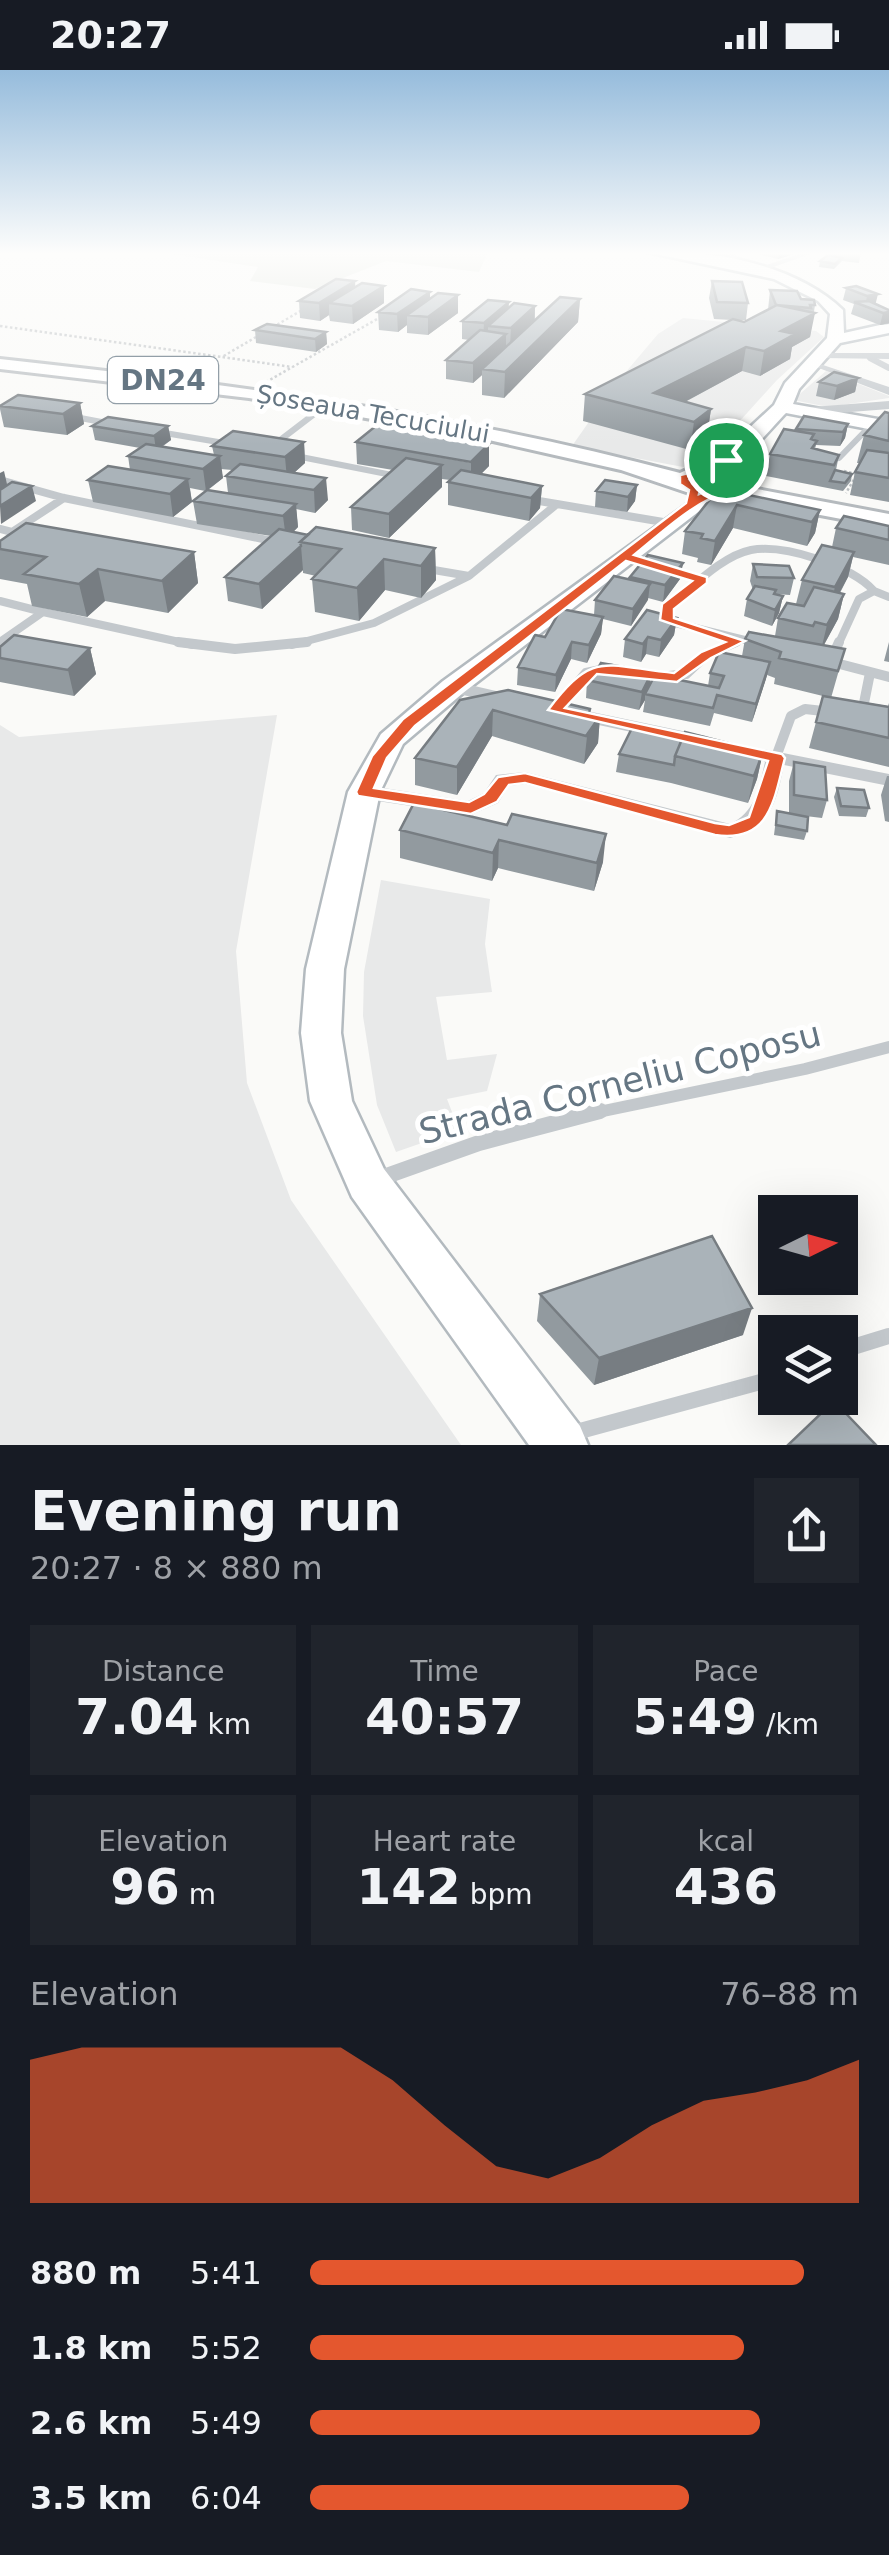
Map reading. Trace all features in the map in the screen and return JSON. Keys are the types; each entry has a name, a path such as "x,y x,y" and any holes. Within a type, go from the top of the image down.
{"main road":[{"path":"558,1441 368,1183 331,1102 321,1033 325,969 364,792 391,740 453,687 640,561 704,486 782,407 791,387 835,340 836,316"},
{"path":"835,340 889,328"},
{"name":"Șoseaua Tecuciului","path":"0,364 249,392 471,430 704,486"},
{"path":"782,407 881,425"},
{"name":"DN24","path":"704,486 889,510"},
{"name":"DN24","path":"704,486 889,520"}],"street":[{"path":"819,359 889,356"},
{"path":"819,359 889,391"},
{"path":"812,411 889,405"},
{"path":"453,687 889,780"},
{"path":"364,792 471,808 490,798 504,780 525,778 730,832 745,828 762,812 776,758"}],"lane":[{"path":"870,358 889,368"},
{"path":"326,405 266,451 412,478"},
{"path":"55,414 129,427"},
{"path":"839,458 881,425"},
{"path":"147,430 233,445"},
{"path":"0,480 64,498 287,544"},
{"path":"521,498 557,504 704,486"},
{"path":"0,539 64,498"},
{"path":"0,601 203,647 256,648 308,641 362,626 436,596 469,576 557,504"},
{"path":"0,529 12,532"},
{"path":"889,597 874,591 856,572 752,550 740,553 667,607 667,620 889,677"},
{"path":"640,561 702,580"},
{"path":"414,567 469,576"},
{"path":"817,657 835,651 859,599 874,591"},
{"path":"0,642 44,612"},
{"path":"643,674 677,678 706,655 738,641"},
{"path":"555,710 586,673 607,668 625,671"},
{"path":"776,758 788,717 805,708 854,714 863,708 870,673"},
{"name":"Strada Corneliu Coposu","path":"368,1183 450,1149 676,1092 795,1071 889,1048"},
{"path":"858,1345 889,1336"},
{"path":"558,1441 758,1383"}],"path":[{"path":"222,357 292,316"},
{"path":"249,392 379,318"},
{"path":"0,326 292,366"},
{"path":"839,458 833,468 857,474 846,494"}],"shaded area":[{"path":"683,318 816,331 824,337 777,380 700,465 683,467 572,446 614,386 658,334"},
{"path":"826,371 889,398 828,407 793,400"},
{"path":"277,715 236,951 247,1083 291,1200 461,1445 0,1445 0,725 19,737"},
{"path":"381,880 490,899 485,944 492,992 436,997 447,1060 497,1054 487,1091 447,1099 459,1130 396,1152 377,1105 363,1016 364,972"}],"building":[{"path":"468,316 492,316 484,323 462,321"},
{"path":"499,316 524,316 511,328 488,326"},
{"path":"539,316 562,316 505,372 482,369"},
{"path":"755,316 809,316 781,331 795,334 764,351 746,347 654,393 711,409 694,422 585,394 733,319 744,322"},
{"path":"267,324 326,332 315,339 255,330"},
{"path":"480,330 506,334 473,363 446,360"},
{"path":"834,372 858,378 837,386 819,382"},
{"path":"18,395 80,403 63,414 0,406"},
{"path":"885,412 889,413 889,441 864,435"},
{"path":"804,416 848,424 843,432 796,429"},
{"path":"108,417 168,426 154,436 92,426"},
{"path":"377,425 489,444 471,462 356,442"},
{"path":"784,429 814,434 811,439 817,441 812,448 839,455 834,465 770,454"},
{"path":"233,431 304,442 285,457 212,446"},
{"path":"146,444 220,456 203,469 128,456"},
{"path":"867,450 889,453 889,478 855,472"},
{"path":"406,458 442,465 389,514 351,507"},
{"path":"240,464 326,478 314,490 226,476"},
{"path":"108,466 188,479 170,494 88,480"},
{"path":"461,470 542,486 531,498 448,482"},
{"path":"835,470 852,474 845,483 830,481"},
{"path":"605,480 637,485 628,497 596,491"},
{"path":"12,482 32,486 0,506 0,490"},
{"path":"207,490 296,504 283,516 193,501"},
{"path":"744,494 820,510 812,522 737,505 715,541 685,531 711,498"},
{"path":"844,516 889,526 889,540 836,528"},
{"path":"26,523 194,552 162,581 98,569 79,584 24,574 46,557 0,549 0,541"},
{"path":"316,527 435,548 421,566 384,559 357,588 312,579 341,549 300,542"},
{"path":"279,529 308,535 259,584 225,577"},
{"path":"822,545 854,552 835,587 802,580"},
{"path":"648,555 683,563 665,585 630,577"},
{"path":"753,564 789,566 794,578 757,577"},
{"path":"614,576 650,584 633,609 595,600"},
{"path":"755,586 776,590 774,594 783,596 775,610 747,599"},
{"path":"814,587 844,594 827,625 778,618 787,603 804,606"},
{"path":"561,609 603,617 589,645 572,642 556,675 518,667 535,635 545,637"},
{"path":"647,610 677,618 661,640 648,637 643,644 625,639"},
{"path":"749,632 845,649 838,671 779,658 781,652 745,639"},
{"path":"14,635 90,648 68,670 0,658 0,647"},
{"path":"719,652 770,662 756,704 717,695 713,708 645,694 655,675 719,688 724,676 710,673"},
{"path":"601,663 652,672 642,692 587,680"},
{"path":"508,690 590,709 589,713 600,716 586,736 493,710 457,767 415,758 460,700"},
{"path":"823,696 889,707 889,738 816,722"},
{"path":"633,726 682,739 674,765 619,754"},
{"path":"685,732 763,752 754,776 675,756"},
{"path":"794,762 825,767 827,800 794,795"},
{"path":"837,788 864,790 869,808 841,806"},
{"path":"414,803 507,825 512,814 606,834 597,863 499,840 493,853 400,830"},
{"path":"777,811 808,817 807,831 776,825"},
{"path":"712,1236 752,1308 599,1358 540,1294"},
{"path":"819,1415 847,1415 876,1445 788,1445"}],"route":[{"path":"726,460 707,472 684,478 694,489 692,504 624,556 702,580 667,607 664,615 676,626 738,641 706,655 695,668 677,678 594,669 580,679 555,710 776,758 762,812 755,821 730,832 525,778 504,780 490,798 471,808 364,792 380,756 409,722 624,556 669,523 692,504 729,487 730,481 722,475 726,460"}]}
